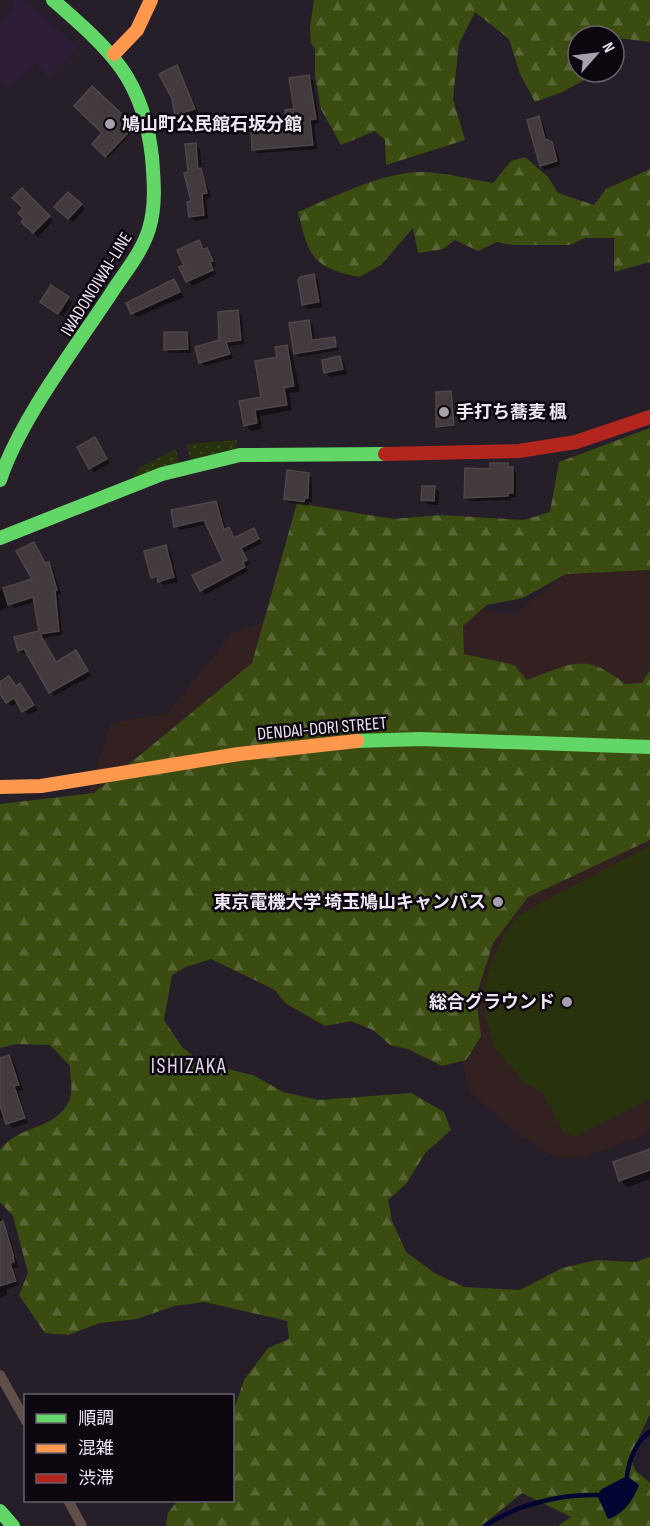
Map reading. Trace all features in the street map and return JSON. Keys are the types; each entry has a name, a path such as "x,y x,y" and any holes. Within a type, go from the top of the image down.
{"street":[{"name":"IWADONOIWAI-LINE","path":"0,480 7,459 22,434 98,319 142,246 150,229 155,192 152,150 143,100 114,54 53,0"},
{"path":"114,54 133,38 146,17 151,0"},
{"path":"0,538 162,474 240,455 519,451 576,442 650,417"},
{"name":"DENDAI-DORI STREET","path":"0,787 42,786 228,755 355,741 420,739 650,747"},
{"path":"0,1375 24,1417"},
{"path":"69,1502 82,1526"},
{"path":"0,1511 13,1526"}],"shaded area":[{"path":"13,0 24,0 79,48 50,78 35,64 9,90 0,81 0,24 12,8"},
{"name":"東京電機大学 埼玉鳩山キャンパス","path":"650,570 650,1133 583,1157 557,1158 540,1148 515,1132 469,1091 441,969 87,796 111,723 168,713 233,632 346,598 514,614 566,574"},
{"path":"627,1476 639,1485 637,1491 623,1510 608,1519 597,1495 602,1489"}],"green space":[{"path":"314,0 650,0 650,42 626,39 626,24 566,24 566,84 577,84 535,102 520,74 509,39 475,12 459,44 453,99 465,140 386,165 385,140 375,131 341,145 321,109 315,76 315,49 311,43 310,27"},
{"path":"525,157 548,177 558,193 594,205 606,189 650,169 650,262 614,272 614,238 585,238 570,245 513,245 497,242 478,251 455,240 443,249 418,253 413,228 381,265 359,277 331,269 315,258 310,250 298,212 359,186 408,173 449,175 493,183 511,161"},
{"path":"650,428 650,570 566,574 523,598 487,605 463,626 464,654 514,665 527,680 567,666 588,664 599,667 625,684 642,683 650,670 650,840 528,897 493,943 476,996 481,1036 466,1060 442,1066 408,1049 390,1045 373,1030 351,1021 325,1026 285,1003 275,990 211,959 186,967 172,975 164,1020 182,1047 201,1062 255,1076 283,1092 319,1100 411,1093 444,1112 451,1130 426,1152 406,1184 388,1200 392,1221 406,1252 436,1274 465,1287 520,1290 562,1268 597,1260 635,1262 650,1257 650,1414 630,1456 635,1470 650,1483 650,1526 558,1526 571,1517 522,1493 481,1526 166,1526 168,1513 176,1502 234,1502 234,1409 244,1380 268,1348 289,1339 287,1321 205,1302 174,1306 137,1319 100,1323 68,1335 45,1333 19,1295 28,1273 13,1216 0,1202 0,1150 17,1136 56,1117 70,1099 71,1087 70,1066 50,1045 16,1044 0,1048 0,804 94,793 252,663 297,503 393,519 442,515 524,520 550,512 559,462"},
{"path":"237,440 236,452 190,460 187,444"},
{"path":"176,449 179,463 131,479 140,467"},
{"name":"総合グラウンド","path":"650,845 650,1099 576,1136 564,1133 543,1093 525,1084 494,1046 485,1014 484,989 491,964 503,936 519,915"}],"building":[{"path":"177,65 195,109 175,115 172,99 159,74"},
{"path":"309,75 316,119 310,120 313,145 252,150 251,127 287,125 285,110 294,109 289,78"},
{"name":"鳩山町公民館石坂分館","path":"92,86 123,115 120,119 131,130 105,157 92,144 102,133 74,106"},
{"path":"539,116 545,139 552,142 557,161 540,166 527,120"},
{"path":"196,143 198,169 201,168 207,193 202,194 204,215 189,217 187,202 191,201 184,173 188,172 185,144"},
{"path":"22,188 50,216 33,233 21,222 24,219 18,213 23,208 12,198"},
{"path":"68,192 82,204 68,219 54,207"},
{"path":"199,240 203,249 207,248 213,261 210,262 213,270 186,282 179,267 184,265 177,250"},
{"path":"314,274 319,302 302,305 298,280 300,277"},
{"path":"174,279 180,292 131,314 126,303"},
{"path":"51,285 69,297 58,314 40,302"},
{"path":"238,310 241,340 226,342 230,354 199,363 195,347 219,340 218,312"},
{"path":"309,320 312,340 335,337 336,347 294,354 289,323"},
{"path":"164,332 187,332 188,349 164,350"},
{"path":"287,345 294,386 284,388 287,405 255,410 257,423 244,426 239,401 261,397 255,361 277,357 275,347"},
{"path":"340,356 343,369 324,373 322,360"},
{"name":"手打ち蕎麦 楓","path":"451,391 454,425 436,427 436,392"},
{"path":"95,437 107,459 89,469 77,447"},
{"path":"490,463 508,463 508,467 513,467 513,493 508,493 508,496 464,498 465,468 490,469"},
{"path":"287,470 309,473 308,498 305,498 304,502 284,499"},
{"path":"422,486 435,486 434,501 421,500"},
{"path":"216,501 224,530 229,527 234,538 254,528 259,539 241,548 247,560 243,562 245,567 200,591 192,575 223,561 204,520 174,527 171,510"},
{"path":"34,542 45,563 49,562 57,590 55,590 59,631 40,634 56,662 76,650 88,671 49,693 24,649 18,651 14,637 39,631 33,597 8,605 3,588 32,579 16,551"},
{"path":"166,545 174,577 158,582 157,576 151,578 144,551"},
{"path":"9,676 16,686 20,683 34,705 22,712 14,698 6,703 0,694 0,682"},
{"path":"9,1055 19,1085 14,1086 25,1118 6,1124 0,1106 0,1058"},
{"path":"650,1149 650,1170 619,1181 613,1162"},
{"path":"3,1221 13,1254 14,1262 10,1263 16,1281 0,1286 0,1222"}],"waterway":[{"path":"627,1476 634,1451 650,1432"},
{"path":"485,1526 510,1512 538,1502 568,1496 597,1495"}],"traffic: fast":[{"path":"0,480 9,457 35,408 138,254 149,229 153,211 152,157 148,129 132,85 107,51 53,0"},
{"path":"0,538 162,474 240,455 385,454"},
{"path":"357,741 420,739 650,747"},
{"path":"0,1511 13,1526"}],"traffic: slow":[{"path":"114,54 137,30 151,0"},
{"path":"0,787 41,786 239,754 357,741"}],"traffic: jam":[{"path":"385,454 519,451 576,442 650,417"}],"place":[{"name":"鳩山町公民館石坂分館","path":"110,124"},
{"name":"手打ち蕎麦 楓","path":"444,412"},
{"name":"東京電機大学 埼玉鳩山キャンパス","path":"498,902"},
{"name":"総合グラウンド","path":"567,1002"}],"district":[{"name":"ISHIZAKA","path":"189,1066"}]}
